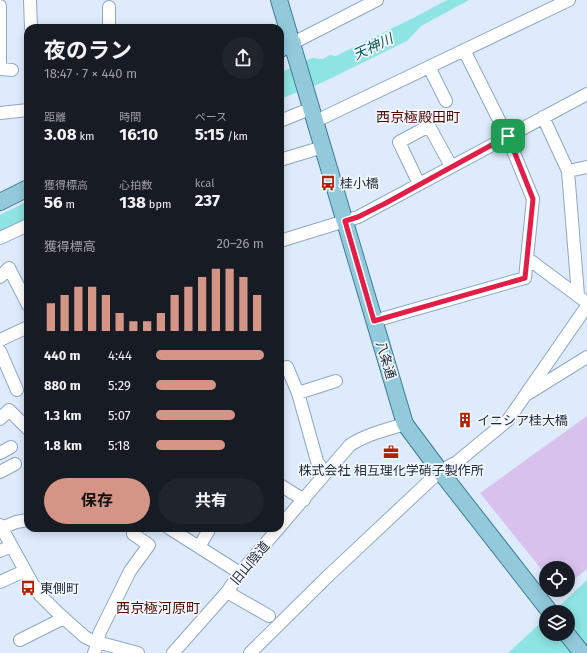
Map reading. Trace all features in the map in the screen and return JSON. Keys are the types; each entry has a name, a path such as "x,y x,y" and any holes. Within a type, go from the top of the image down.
{"main road":[{"name":"八条通","path":"279,0 284,24"},
{"name":"八条通","path":"284,24 289,49 312,110 405,424 545,605"},
{"path":"0,202 24,190"},
{"path":"573,641 582,653"}],"street":[{"path":"30,0 31,24"},
{"path":"289,49 377,0"},
{"path":"284,120 429,67 569,0"},
{"path":"0,6 4,70"},
{"path":"109,6 109,24"},
{"path":"374,321 525,278 533,199 508,136 464,50"},
{"path":"429,67 446,101"},
{"path":"284,240 358,217 587,94"},
{"path":"0,113 24,110"},
{"path":"543,117 568,171 578,296"},
{"path":"419,184 399,142 429,126 451,166"},
{"path":"284,159 323,147"},
{"path":"568,171 587,167"},
{"path":"0,238 24,227"},
{"path":"250,653 327,577 457,462 508,420 587,305 578,296 527,258"},
{"path":"0,277 9,268 24,297"},
{"path":"0,340 24,329"},
{"path":"0,351 17,390"},
{"path":"524,396 587,357"},
{"path":"284,368 287,367 298,393 317,461 325,474"},
{"path":"298,393 336,380"},
{"path":"0,419 9,410 24,425"},
{"name":"旧山陰道","path":"284,521 304,500 350,445 362,437 405,424"},
{"path":"0,453 11,447"},
{"path":"0,472 15,464"},
{"path":"284,488 304,500"},
{"path":"24,521 1,527 6,548 40,595 96,648 138,653"},
{"path":"96,648 98,634 130,571 149,545 133,532"},
{"path":"175,532 240,573"},
{"path":"199,547 208,532"},
{"name":"旧山陰道","path":"173,653 227,592 240,573 274,532"},
{"path":"0,582 24,571"},
{"path":"227,592 269,616"},
{"path":"20,639 64,618"}],"shaded area":[{"path":"587,416 587,569 575,578 575,561 539,561 539,566 480,493"}],"water":[{"name":"天神川","path":"447,0 469,0 421,26 407,41 321,83 284,97 284,71 312,58 323,59 330,55 336,56"},
{"path":"24,203 24,221 0,233 0,215"},
{"path":"587,580 587,653 508,653 539,624 539,641 575,641 575,605 560,605 569,597 575,597 575,591"}],"place":[{"name":"桂小橋","path":"328,183"},
{"name":"イニシア桂大橋","path":"465,420"},
{"name":"株式会社 相互理化学硝子製作所","path":"391,452"},
{"name":"東側町","path":"28,588"}],"district":[{"name":"西京極殿田町","path":"418,117"},
{"name":"西京極河原町","path":"158,608"}],"route":[{"path":"508,136 533,199 525,278 374,321 345,221 358,217 386,203 508,136"}]}
